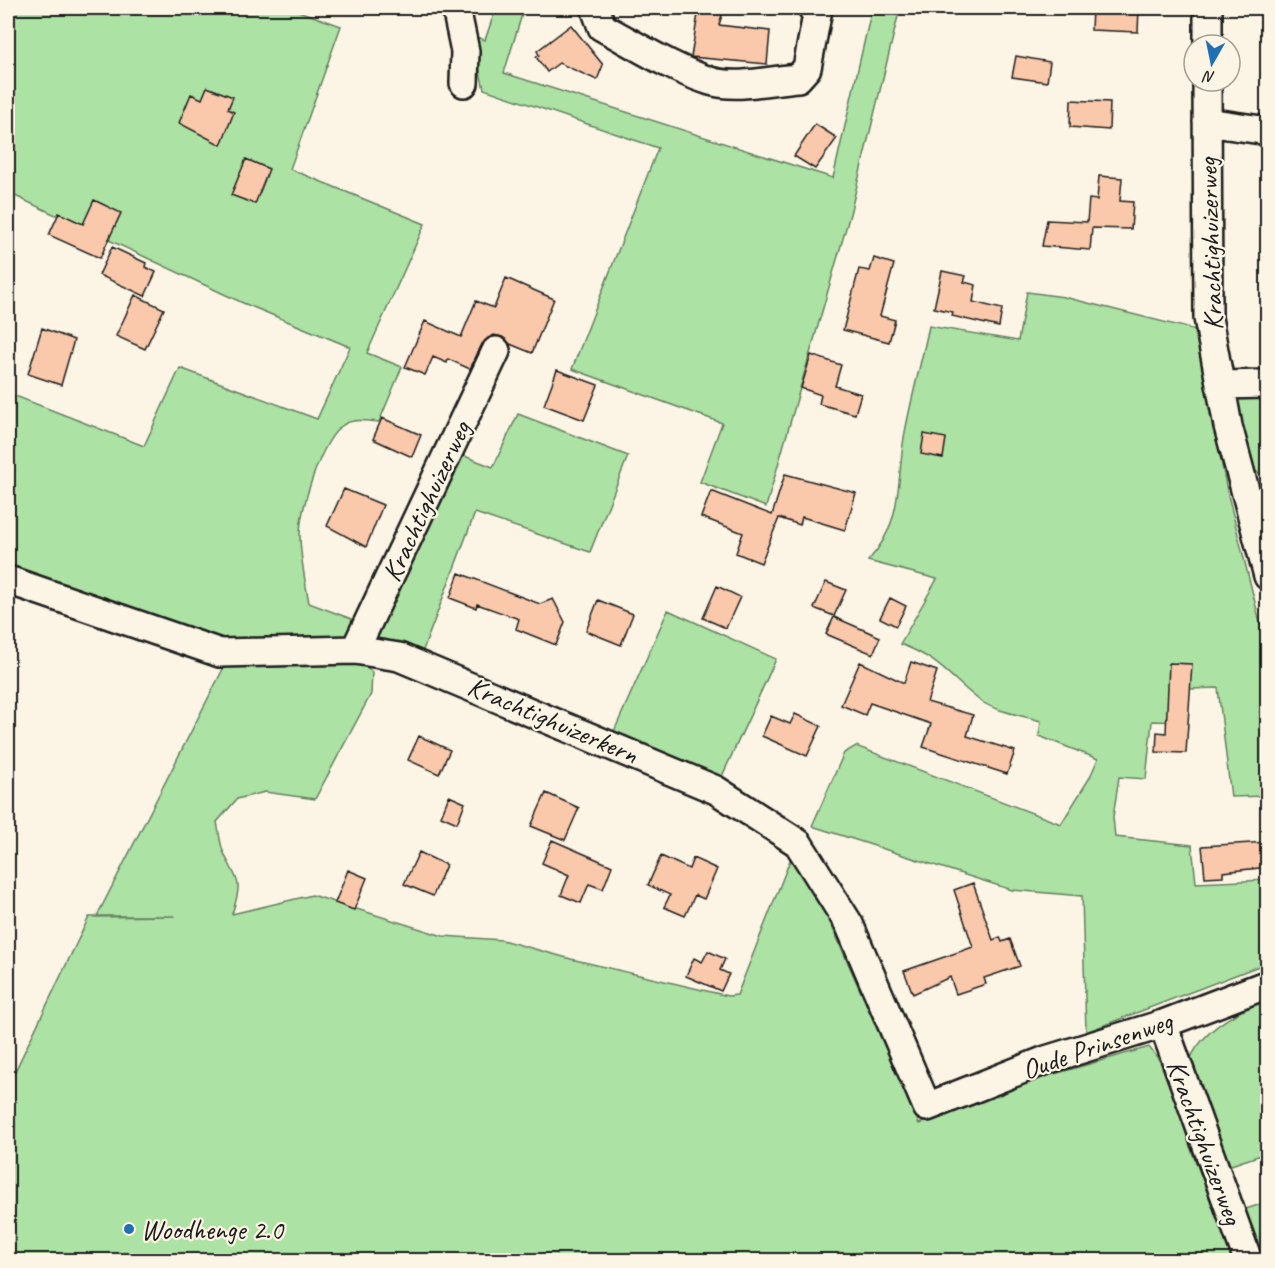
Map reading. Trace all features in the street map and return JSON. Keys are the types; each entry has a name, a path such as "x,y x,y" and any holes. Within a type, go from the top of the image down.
{"street":[{"path":"456,8 465,51 464,83"},
{"path":"595,8 602,27 711,81 735,83 798,78 807,68 817,15 812,8"},
{"path":"1208,8 1208,33"},
{"name":"Krachtighuizerweg","path":"1208,93 1208,318 1228,426 1268,576"},
{"name":"Krachtighuizerweg","path":"1207,122 1268,131"},
{"name":"Krachtighuizerweg","path":"355,650 496,351"},
{"path":"1220,385 1268,384"},
{"name":"Krachtighuizerkern","path":"8,580 220,653 355,650 399,657 421,664 706,785 798,843 849,924 927,1107"},
{"name":"Oude Prinsenweg","path":"927,1107 1046,1060 1163,1024 1268,984"},
{"name":"Krachtighuizerweg","path":"1163,1024 1248,1260"}],"green space":[{"path":"13,8 290,8 341,26 290,169 425,224 367,353 402,367 379,422 361,420 343,425 327,445 308,492 300,534 309,603 370,626 446,449 493,467 518,414 628,456 590,552 475,513 422,653 253,646 186,637 8,570 8,393 144,446 180,368 317,419 350,347 243,303 11,194 8,204 8,33"},
{"path":"496,8 524,8 504,73 833,178 872,8 900,8 850,214 766,507 700,482 722,423 572,369 658,148 484,89 471,35 485,40"},
{"path":"1027,292 1064,297 1196,330 1227,491 1267,650 1267,796 1231,797 1218,688 1190,689 1185,722 1152,721 1146,779 1119,777 1113,817 1115,837 1192,845 1196,883 1267,880 1267,963 1086,1032 1082,896 1012,890 812,826 844,753 856,746 1061,824 1089,779 1098,759 1039,736 1041,721 986,704 934,662 900,644 937,579 868,561 887,534 896,506 903,444 929,326 1018,341"},
{"path":"1232,396 1263,397 1267,418 1267,477 1246,467"},
{"path":"668,610 776,659 718,785 611,738"},
{"path":"243,659 358,659 372,672 371,694 315,799 265,792 237,799 217,822 223,851 238,886 232,914 312,895 443,936 502,940 571,959 728,996 737,995 796,845 919,1124 1005,1088 1149,1047 1170,1074 1189,1144 1233,1260 8,1260 8,1086 89,917 175,916 97,916 223,669"},
{"path":"1267,1000 1267,1153 1228,1166 1189,1062 1202,1040 1211,1031 1233,1016"},
{"path":"1267,1202 1267,1260 1261,1260 1243,1210"}],"building":[{"path":"699,8 724,8 719,25 770,31 767,64 691,57"},
{"path":"1092,8 1139,8 1138,32 1091,30"},
{"path":"571,25 603,65 597,80 559,63 547,72 536,57 539,55 537,51"},
{"path":"1016,56 1050,62 1047,82 1012,77"},
{"path":"207,87 233,97 228,109 234,112 221,145 179,123 191,94 202,99"},
{"path":"1071,100 1110,102 1109,130 1070,127"},
{"path":"815,124 837,138 815,169 794,156"},
{"path":"246,159 269,169 255,204 231,195"},
{"path":"1099,176 1122,178 1120,201 1133,202 1131,229 1092,228 1090,250 1042,246 1047,220 1087,222 1089,199 1097,200"},
{"path":"94,200 121,213 100,258 49,235 59,213 83,224"},
{"path":"112,247 146,263 145,267 156,272 145,296 99,275"},
{"path":"874,258 894,264 880,316 895,320 889,342 843,330 859,269 870,271"},
{"path":"942,271 966,276 964,282 976,285 973,302 1002,309 999,327 952,316 953,312 934,308"},
{"path":"506,278 554,299 532,353 494,335 482,344 470,369 448,359 447,363 433,357 425,375 405,367 425,321 461,337 476,301 494,308"},
{"path":"135,295 164,309 145,349 116,336"},
{"path":"42,328 74,340 61,385 28,374"},
{"path":"811,355 841,365 835,386 861,394 855,414 819,404 821,395 801,388"},
{"path":"557,370 598,385 584,420 544,405"},
{"path":"382,418 421,435 412,457 373,439"},
{"path":"924,434 946,438 943,458 921,454"},
{"path":"785,474 856,493 845,530 802,517 800,525 779,518 761,563 736,553 743,533 701,517 711,491 772,515"},
{"path":"344,489 383,505 366,547 327,526"},
{"path":"459,573 540,604 553,599 565,622 556,645 516,629 519,619 477,604 476,608 450,598"},
{"path":"826,582 846,590 834,616 814,608"},
{"path":"717,586 740,597 726,628 703,618"},
{"path":"890,598 906,606 896,626 880,618"},
{"path":"598,600 633,614 621,645 586,631"},
{"path":"834,617 880,637 873,654 826,634"},
{"path":"860,662 904,683 911,662 937,671 927,702 973,715 967,736 1015,751 1007,774 923,747 931,724 870,703 865,715 841,705"},
{"path":"1169,663 1192,664 1186,753 1156,752 1157,732 1166,733"},
{"path":"795,714 821,726 807,756 762,736 771,716 790,724"},
{"path":"419,736 450,750 439,774 408,760"},
{"path":"546,793 579,808 565,840 531,826"},
{"path":"449,796 465,803 457,823 441,816"},
{"path":"552,840 612,866 603,889 589,884 581,903 561,895 569,875 542,863"},
{"path":"1268,842 1268,867 1223,872 1223,876 1205,877 1202,846"},
{"path":"419,852 446,865 433,896 404,884"},
{"path":"661,856 689,869 693,858 717,869 704,899 695,895 685,916 664,907 670,895 648,885"},
{"path":"348,870 367,878 354,910 335,903"},
{"path":"973,883 993,940 1000,937 1002,942 1010,939 1020,966 984,978 986,984 956,994 950,977 913,994 904,971 973,947 954,890"},
{"path":"708,951 725,959 720,970 729,974 721,991 686,976 694,958 702,962"}],"place":[{"name":"Woodhenge 2.0","path":"129,1229"}]}
